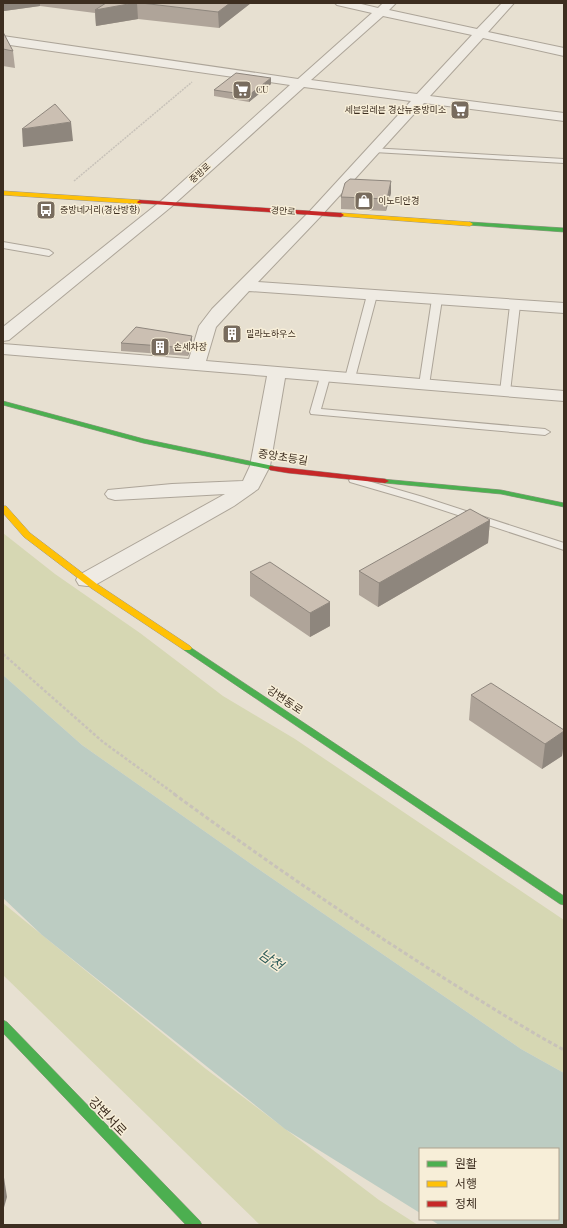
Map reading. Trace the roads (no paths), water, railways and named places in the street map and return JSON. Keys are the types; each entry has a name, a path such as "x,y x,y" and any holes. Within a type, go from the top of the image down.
{"street":[{"path":"341,3 385,7 482,33 564,52"},
{"path":"196,366 210,323 218,313 315,214 508,3"},
{"name":"중방로","path":"3,336 166,204 385,7"},
{"path":"3,40 300,83 564,117"},
{"name":"경안로","path":"3,193 564,230"},
{"path":"245,286 564,308"},
{"path":"3,349 564,396"},
{"path":"86,580 227,502 248,487 256,476 260,466 277,372"},
{"name":"중앙초등길","path":"3,403 143,441 260,466 288,471 342,477 501,492 564,505"},
{"path":"115,494 248,487"},
{"name":"강변동로","path":"3,508 27,536 86,580 564,901"},
{"name":"강변서로","path":"5,1033 195,1225"}],"lane":[{"path":"374,150 564,161"},
{"path":"3,245 49,253"},
{"path":"350,378 372,295"},
{"path":"424,385 437,299"},
{"path":"505,392 516,305"},
{"path":"326,376 315,412 545,432"},
{"path":"342,477 462,513 564,547"}],"water":[{"name":"남천","path":"3,675 82,745 254,866 521,1049 564,1073 564,1225 439,1225 432,1220 559,1220 559,1148 419,1148 419,1212 285,1129 42,935 3,898"}],"place":[{"name":"CU","path":"242,90"},
{"name":"세븐일레븐 경산뉴중방미소","path":"460,110"},
{"name":"이노티안경","path":"364,201"},
{"name":"중방네거리(경산방향)","path":"46,210"},
{"name":"밀라노하우스","path":"232,334"},
{"name":"손세차장","path":"160,347"}]}
